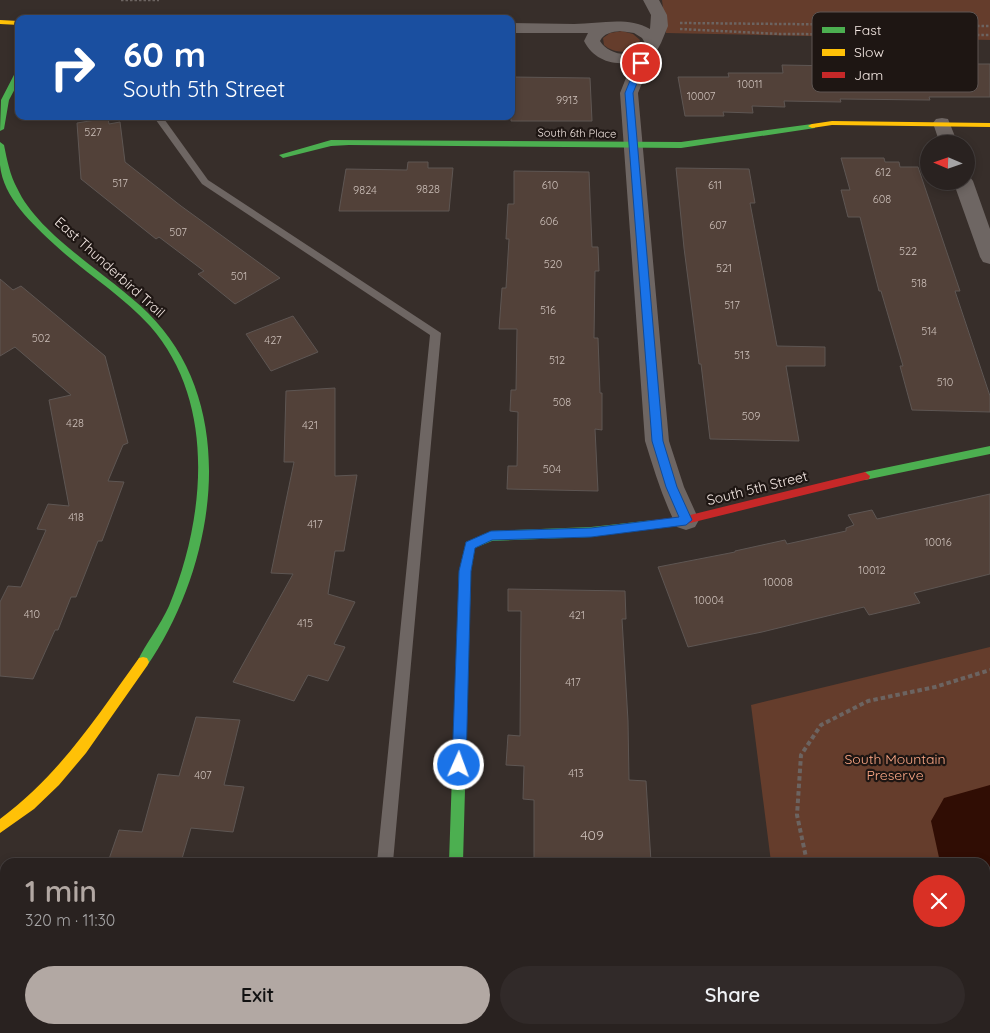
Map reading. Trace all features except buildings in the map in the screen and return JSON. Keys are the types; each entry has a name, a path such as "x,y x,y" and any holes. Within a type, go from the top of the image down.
{"street":[{"path":"631,27 641,20 652,2 659,14 655,36 641,63 629,93 632,146 657,441 672,487 686,520"},
{"path":"0,22 15,22"},
{"path":"610,27 601,30 593,37 593,45 610,62 620,86 629,93"},
{"path":"515,28 631,27 655,36"},
{"path":"515,36 553,40 599,51 617,58 626,58 642,56 655,36"},
{"path":"0,130 6,100 15,81"},
{"name":"South 6th Place","path":"283,155 331,143 348,142 681,145 832,123 990,125"},
{"path":"942,123 946,135"},
{"name":"East Thunderbird Trail","path":"0,145 2,162 11,188 28,212 50,235 145,316 164,336 183,364 198,405 204,458 204,486 192,557 163,632 113,707 44,791 0,827"},
{"path":"966,190 990,257"},
{"name":"South 5th Street","path":"456,858 465,571 470,545 491,536 591,532 686,520 877,472 990,450"}],"lane":[{"path":"160,120 205,182 436,333 385,858"}],"path":[{"path":"121,0 159,0"},
{"path":"655,36 812,31"},
{"path":"655,36 812,34"},
{"path":"806,858 797,815 801,755 821,725 868,701 935,687 990,670"}],"green space":[{"path":"662,0 990,0 990,40 978,40 978,12 812,12 812,36 666,33"},
{"path":"622,31 633,34 640,40 638,47 630,51 621,52 612,50 604,45 603,38 610,33"},
{"name":"South Mountain Preserve","path":"990,647 990,858 770,858 751,705"}],"shaded area":[{"path":"990,785 990,858 939,858 931,821 944,798"}],"traffic: fast":[{"path":"0,129 5,100 15,81"},
{"path":"283,155 331,143 349,142 681,145 812,126"},
{"path":"0,145 7,177 13,190 28,212 72,255 131,303 153,324 169,343 181,364 197,408 201,431 203,480 194,546 174,607 155,645 143,662"},
{"path":"865,476 990,450"},
{"path":"456,858 465,571 470,545 491,536 591,532 654,524"}],"traffic: slow":[{"path":"0,22 15,23"},
{"path":"812,126 832,123 990,125"},
{"path":"0,827 39,796 68,765 143,662"}],"traffic: jam":[{"path":"654,524 686,520 865,476"}],"route":[{"path":"459,765 465,571 470,545 491,536 591,532 686,520 672,487 657,441 629,93 641,63"}]}
